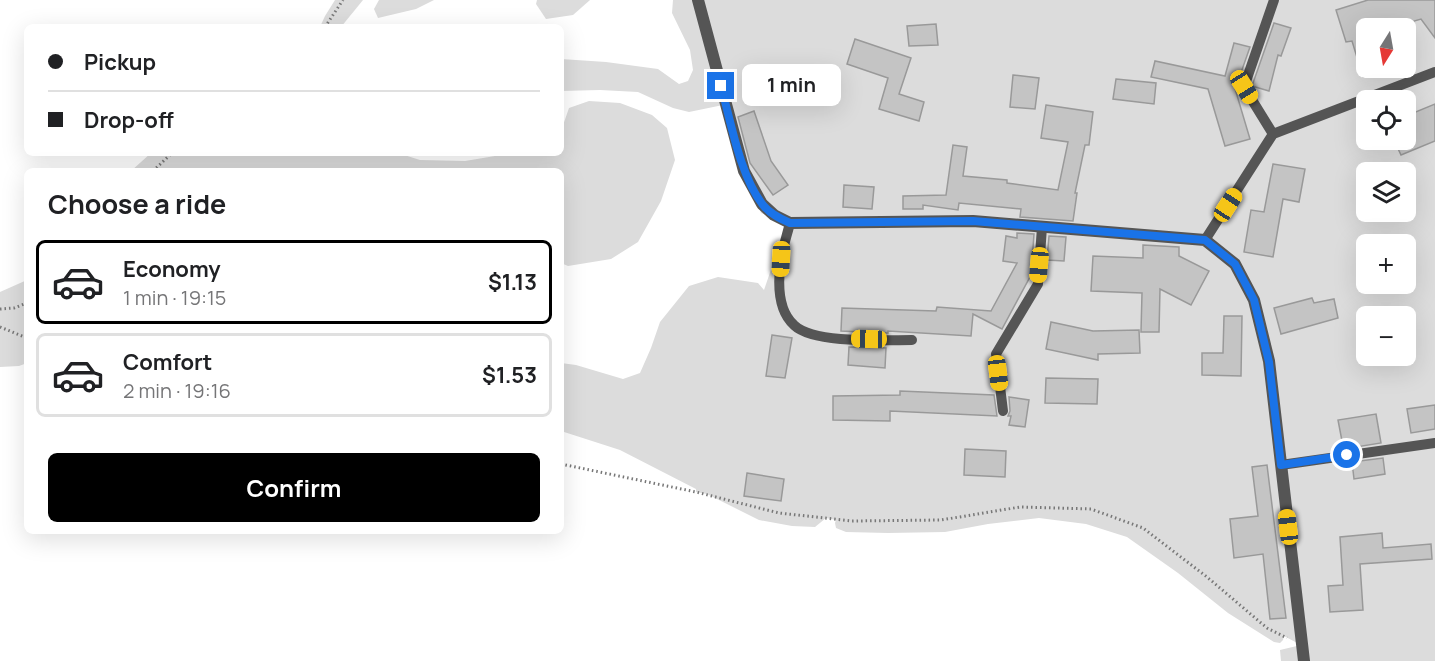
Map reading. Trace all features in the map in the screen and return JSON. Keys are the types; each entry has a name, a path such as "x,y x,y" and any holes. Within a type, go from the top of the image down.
{"street":[{"path":"698,0 744,171 762,204 774,215 790,223 973,221 1205,240 1235,264 1254,300 1269,362 1304,661"}],"lane":[{"path":"1273,134 1244,87 1274,0"},
{"path":"1205,240 1273,134 1435,72"},
{"path":"790,223 781,259 779,291 784,310 792,324 802,331 826,338 912,340"},
{"path":"1003,411 996,354 1038,284 1042,227"},
{"path":"1281,465 1435,443"}],"path":[{"path":"327,24 343,0"},
{"path":"156,168 169,156"},
{"path":"0,309 24,304"},
{"path":"0,327 24,337"},
{"path":"564,465 696,492 779,513 852,521 941,520 1020,507 1091,509 1143,528 1207,577 1267,628 1303,645"}],"shaded area":[{"path":"335,0 363,0 343,24 321,24"},
{"path":"379,0 434,0 416,9 378,18 374,9"},
{"path":"537,0 590,0 573,15 546,19 536,4"},
{"path":"673,0 1435,0 1435,661 1281,661 1280,650 1301,645 1284,636 1280,643 1274,642 1228,613 1178,573 1127,537 1086,524 1039,518 945,532 888,533 846,532 836,528 836,520 826,518 815,527 792,526 759,520 707,494 696,492 696,489 620,450 564,432 564,363 623,379 640,373 660,322 689,286 718,277 758,283 764,290 777,252 790,224 761,213 723,105 689,112 673,108 638,92 564,91 564,59 658,69 679,84 688,81 693,70 690,50 672,13"},
{"path":"589,101 620,103 652,115 667,128 675,160 661,201 638,242 611,259 568,266 564,264 564,168 134,168 148,156 407,156 420,160 465,161 495,156 564,156 564,122 569,108"},
{"path":"24,281 24,364 19,366 0,367 0,292"}],"building":[{"path":"1368,0 1435,0 1435,38 1421,19 1356,18 1356,54 1352,41 1346,42 1336,10"},
{"path":"1274,23 1291,28 1281,56 1278,55 1269,91 1252,86"},
{"path":"936,24 938,45 909,46 907,26"},
{"path":"855,39 911,58 899,94 924,102 919,121 879,109 888,78 847,64"},
{"path":"1234,43 1250,47 1237,84 1233,82 1250,139 1225,146 1208,89 1151,77 1155,61 1225,76"},
{"path":"1013,75 1039,78 1035,109 1010,107"},
{"path":"1116,79 1156,83 1154,104 1113,99"},
{"path":"1435,104 1435,141 1416,149 1416,112"},
{"path":"1046,105 1093,112 1089,145 1085,145 1075,193 1077,193 1073,221 1020,217 1021,209 959,203 958,210 923,205 923,209 903,209 903,196 946,195 953,145 967,147 963,176 1007,180 1007,183 1058,190 1068,142 1041,138"},
{"path":"754,111 771,161 788,185 773,195 750,163 738,117"},
{"path":"1399,150 1413,150 1401,155"},
{"path":"1273,164 1305,169 1299,202 1283,199 1273,257 1244,252 1251,210 1264,212"},
{"path":"844,185 874,187 872,209 843,207"},
{"path":"1017,233 1034,234 1031,275 1002,329 973,314 971,336 888,331 884,333 841,331 842,308 936,311 937,307 991,311 1017,263 1003,261 1006,236 1017,238"},
{"path":"1049,236 1066,237 1064,261 1047,260"},
{"path":"1143,245 1179,247 1179,256 1209,271 1191,305 1160,289 1159,332 1141,332 1142,293 1091,291 1093,256 1143,258"},
{"path":"1312,298 1314,303 1334,299 1338,318 1281,334 1274,308"},
{"path":"1224,316 1242,316 1241,376 1202,375 1202,353 1223,353"},
{"path":"1051,322 1093,331 1139,330 1140,353 1098,354 1098,360 1046,349"},
{"path":"772,335 792,338 785,378 766,376"},
{"path":"849,347 886,348 885,368 848,365"},
{"path":"1046,378 1098,379 1097,404 1045,403"},
{"path":"900,391 994,395 997,416 890,411 890,421 833,420 833,396 900,395"},
{"path":"1009,397 1029,400 1025,427 1009,425 1011,416 1008,416"},
{"path":"1435,405 1435,429 1411,433 1407,409"},
{"path":"1376,414 1381,443 1350,448 1349,439 1342,441 1338,420"},
{"path":"965,449 1006,451 1005,477 964,475"},
{"path":"1383,458 1385,474 1354,479 1352,462"},
{"path":"1267,465 1286,618 1270,619 1263,554 1234,558 1230,519 1258,516 1252,467"},
{"path":"747,473 784,479 781,501 744,496"},
{"path":"1382,533 1383,548 1431,544 1432,559 1360,564 1363,610 1330,612 1328,586 1343,585 1340,537"}],"route":[{"path":"721,86 744,171 767,210 790,223 973,221 1205,240 1235,264 1254,300 1269,362 1281,465 1347,455"}]}
